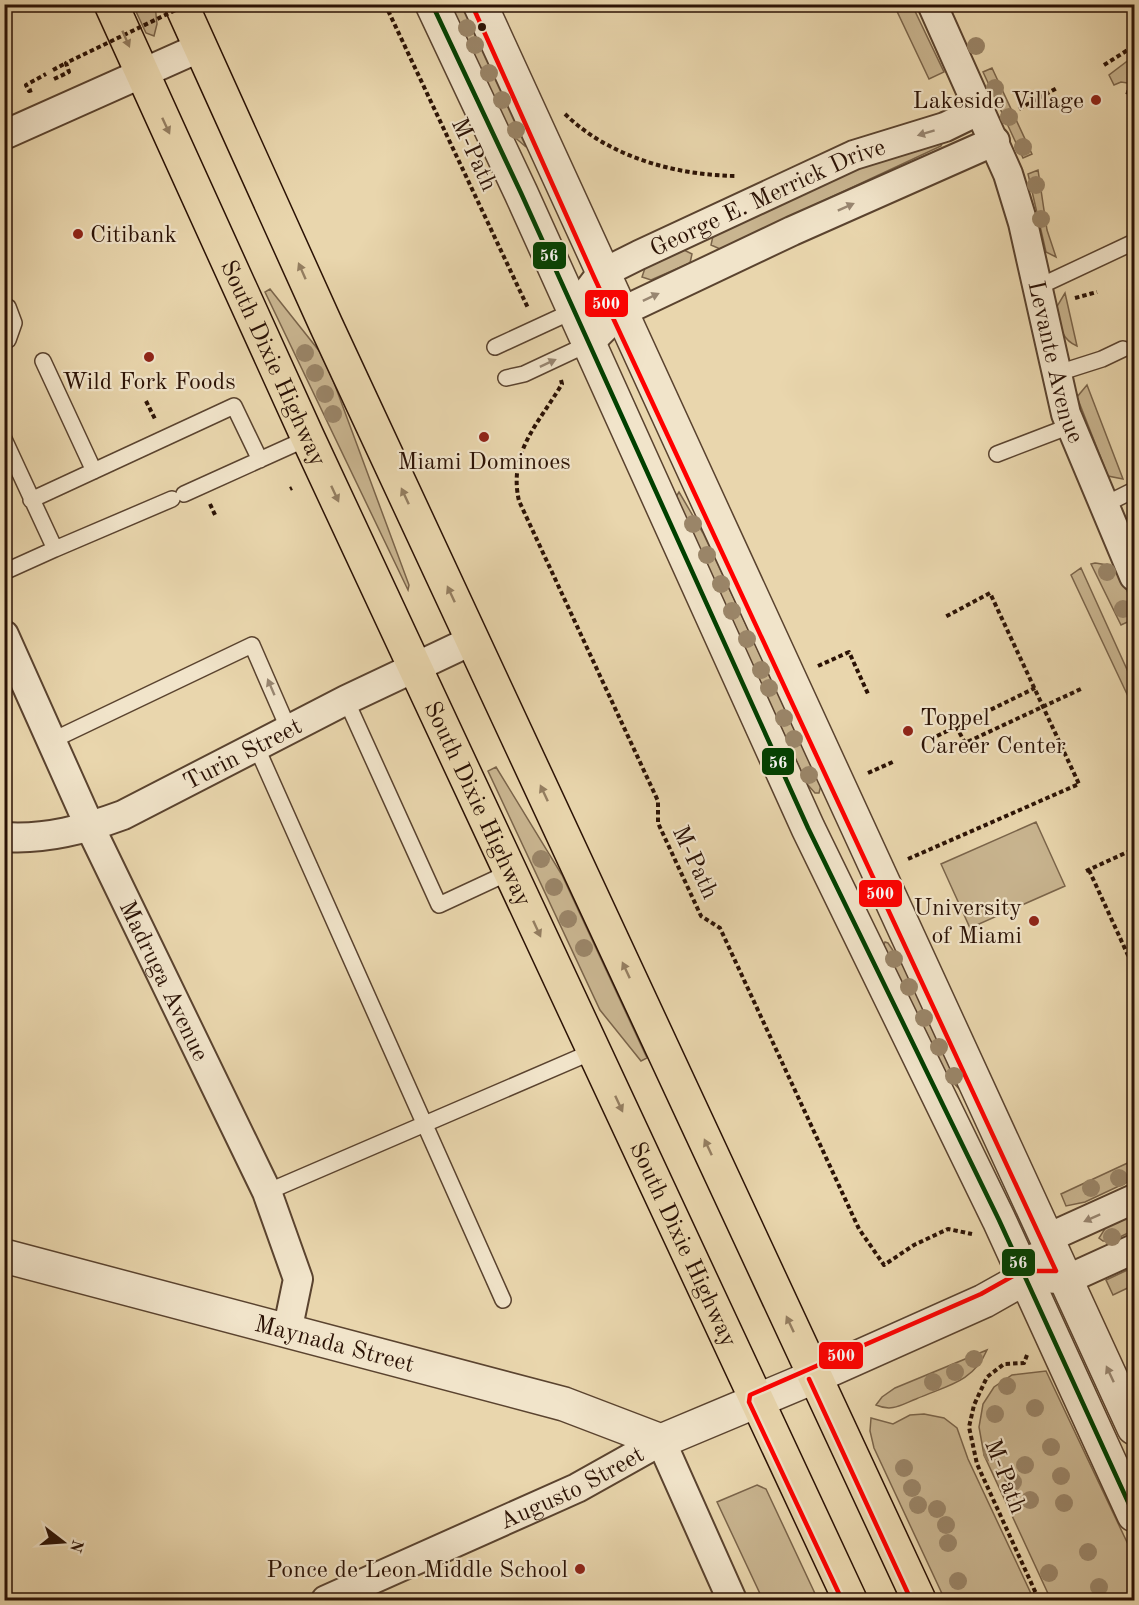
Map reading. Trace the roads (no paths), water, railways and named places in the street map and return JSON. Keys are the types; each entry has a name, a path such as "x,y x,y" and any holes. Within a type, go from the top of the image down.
{"highway":[{"name":"South Dixie Highway","path":"111,4 415,667 850,1600"},
{"path":"181,4 326,325 919,1600"}],"street":[{"path":"432,4 521,193 808,828 1025,1278 1134,1515"},
{"path":"480,4 619,313 1050,1238 1134,1428"},
{"name":"Levante Avenue","path":"932,4 995,141 1023,224 1054,374 1070,426 1134,576"},
{"path":"4,135 201,47"},
{"name":"George E. Merrick Drive","path":"573,311 601,274 854,155 945,127 980,110"},
{"name":"George E. Merrick Drive","path":"588,344 619,313 995,141"},
{"path":"693,230 712,269"},
{"name":"Madruga Avenue","path":"4,635 90,827 267,1192 298,1279 287,1332"},
{"name":"Turin Street","path":"4,837 33,838 90,827 123,815 346,700 473,640"},
{"path":"1025,1278 1050,1238 1134,1199"},
{"path":"1025,1278 1068,1279 1134,1249"},
{"name":"Maynada Street","path":"4,1256 564,1404 661,1441"},
{"name":"Augusto Street","path":"326,1600 577,1488 661,1441 756,1399 816,1377 984,1301 1025,1278"},
{"path":"661,1441 732,1600"}],"lane":[{"path":"1036,288 1134,242"},
{"path":"6,340 14,323 8,307"},
{"path":"495,347 573,311"},
{"path":"506,378 524,374 588,344"},
{"path":"1054,374 1102,359 1123,349"},
{"path":"43,361 94,471"},
{"path":"31,500 234,406 260,460"},
{"path":"997,453 1070,426"},
{"path":"4,572 309,438"},
{"path":"4,439 55,549"},
{"path":"1104,505 1134,490"},
{"path":"51,741 252,645 289,730"},
{"path":"346,700 439,905 510,872"},
{"path":"256,746 503,1300"},
{"path":"267,1192 594,1051"}],"place":[{"name":"Lakeside Village","path":"1096,100"},
{"name":"Citibank","path":"78,234"},
{"name":"Wild Fork Foods","path":"149,357"},
{"name":"Miami Dominoes","path":"484,437"},
{"name":"Toppel Career Center","path":"908,731"},
{"name":"University of Miami","path":"1034,921"},
{"name":"Ponce de Leon Middle School","path":"580,1569"}]}
